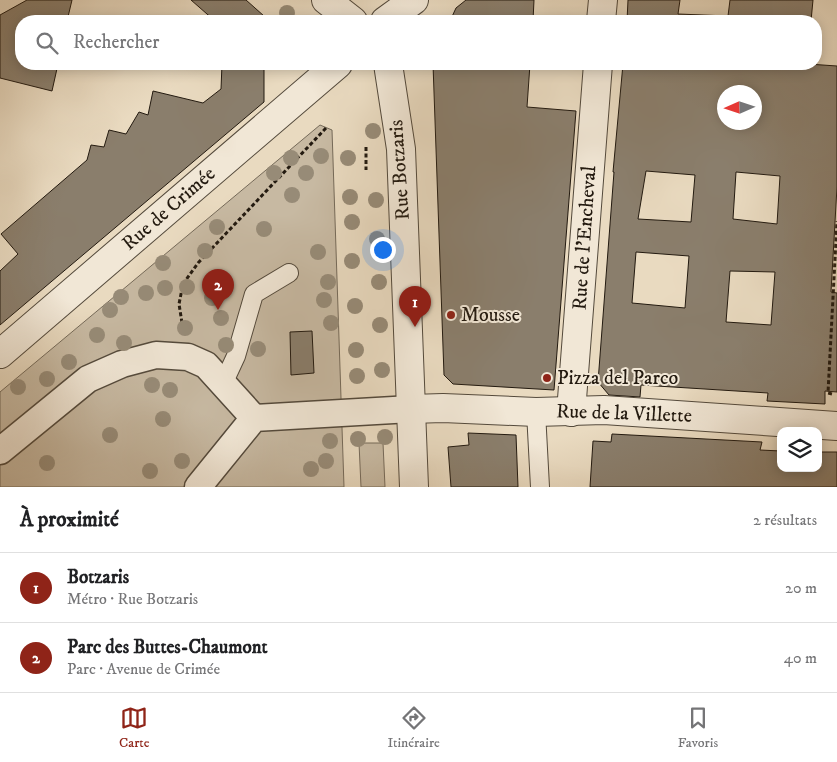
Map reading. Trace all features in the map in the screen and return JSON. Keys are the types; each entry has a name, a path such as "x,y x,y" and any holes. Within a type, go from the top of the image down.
{"street":[{"path":"326,0 345,15"},
{"path":"393,15 414,0"},
{"path":"602,15 603,0"},
{"name":"Rue de Crimée","path":"0,354 331,70"},
{"name":"Rue Botzaris","path":"389,70 400,149 414,487"},
{"name":"Rue de l'Encheval","path":"571,412 598,70"},
{"path":"0,451 88,379 122,364 156,354 188,357 206,365 254,418"},
{"name":"Rue de la Villette","path":"411,409 443,408 536,412 604,410 837,426"},
{"path":"198,487 254,418 411,409"}],"lane":[{"path":"223,384 236,356 254,294 289,273"},
{"path":"536,412 540,487"}],"path":[{"path":"188,357 179,304 183,284 198,263 326,128"},
{"path":"366,147 366,170"},
{"path":"832,394 828,394 837,221"}],"shaded area":[{"path":"320,125 332,130 344,487 0,487 0,392"},
{"path":"359,443 383,443 385,487 361,487"}],"building":[{"path":"27,0 72,0 68,15 15,15 15,70 57,70 52,91 0,78 0,15"},
{"path":"191,0 246,0 263,15 208,15"},
{"path":"466,0 534,0 533,15 453,15 456,8"},
{"path":"628,0 680,0 678,14 703,15 627,15"},
{"path":"730,0 813,0 812,15 728,15"},
{"path":"822,65 837,66 837,187 831,292 837,293 837,392 825,391 825,404 767,401 768,393 641,385 640,397 609,395 598,382 622,70 822,70","holes":["646,171 695,175 691,222 638,219","736,172 780,176 777,224 733,219","636,252 689,256 685,308 632,303","730,271 775,272 771,325 726,322"]},
{"path":"222,70 264,70 264,102 0,325 0,271 18,254 1,234 87,160 91,145 104,147 109,130 126,134 139,112 148,115 153,91 203,103 221,89"},
{"path":"433,70 530,70 527,107 576,111 554,390 453,384 444,375"},
{"path":"312,331 314,373 291,375 290,332"},
{"path":"468,433 516,435 518,487 451,487 448,447 469,445"},
{"path":"612,434 762,442 760,450 777,451 777,472 822,472 822,452 837,452 837,487 590,487 593,441 611,442"}],"place":[{"name":"Parc des Buttes-Chaumont","path":"218,310"},
{"name":"Mousse","path":"451,315"},
{"name":"Botzaris","path":"415,327"},
{"name":"Pizza del Parco","path":"547,378"}]}
